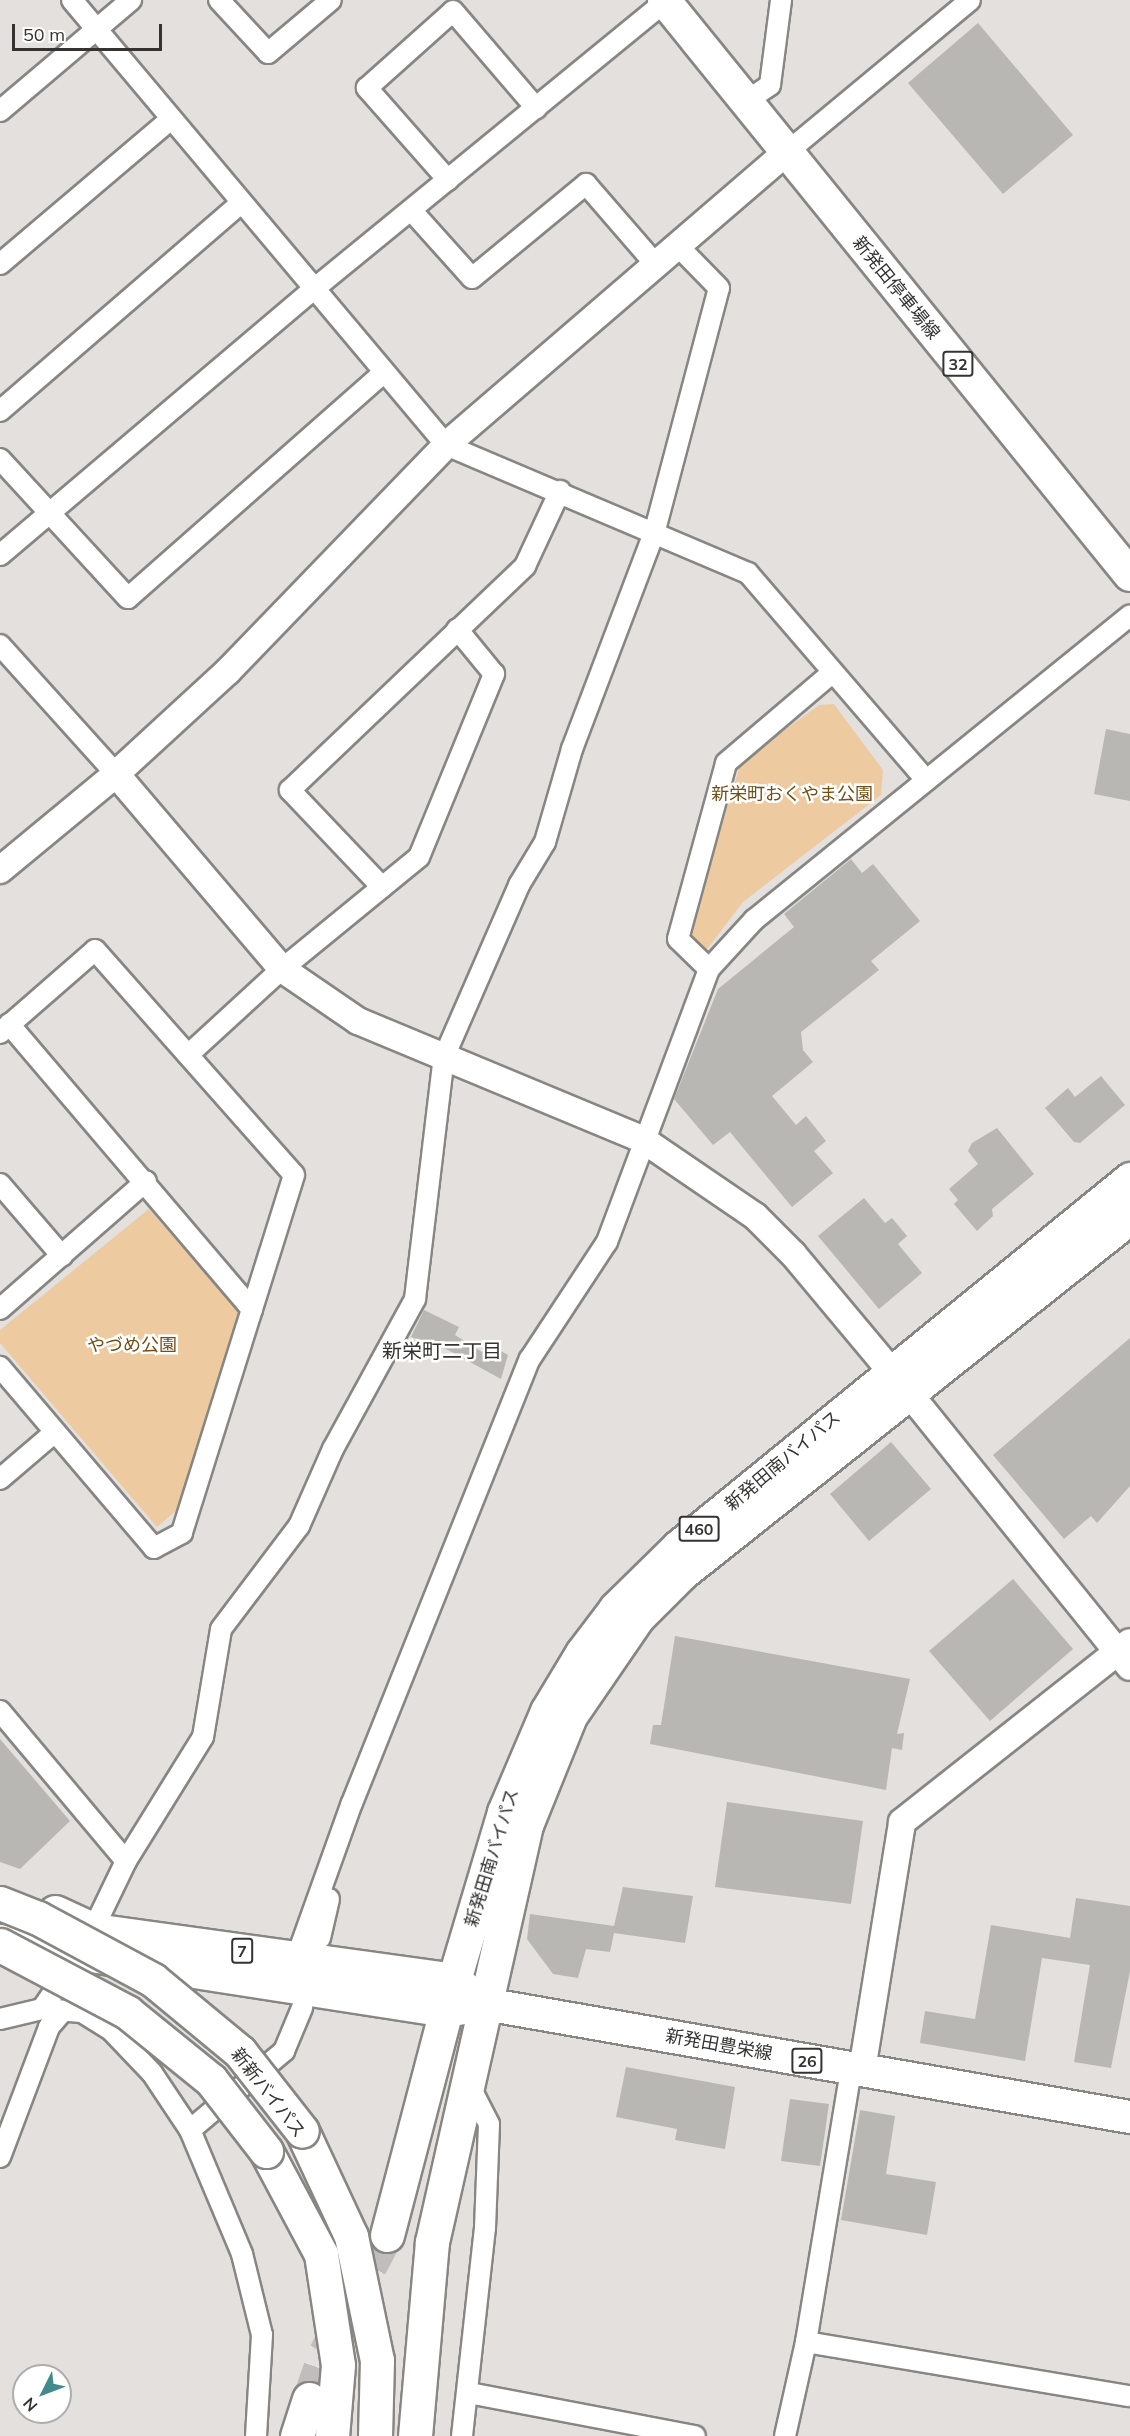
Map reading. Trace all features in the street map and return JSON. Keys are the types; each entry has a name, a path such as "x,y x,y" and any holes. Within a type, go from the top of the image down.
{"highway":[{"name":"新発田南バイパス","path":"416,2436 432,2242 526,1824 570,1716 602,1664 638,1618 682,1573 1130,1179"},
{"name":"新発田南バイパス","path":"387,2235 450,1995 519,1771 582,1653 616,1608 678,1546 899,1382 1130,1216"},
{"name":"7","path":"0,1888 87,1941 450,1995"},
{"name":"新新バイパス","path":"0,1903 38,1918 153,1980 240,2052 302,2131 351,2236 377,2360 375,2436"},
{"name":"7","path":"0,1943 87,1941 308,1948 450,1995 485,2004"},
{"name":"新新バイパス","path":"0,1943 127,2012 211,2080 266,2151 321,2254 338,2365 332,2436"},
{"path":"297,2436 309,2399"}],"main road":[{"name":"新発田停車場線","path":"664,1 1130,575"},
{"name":"新発田豊栄線","path":"485,2004 1130,2117"}],"street":[{"path":"72,0 446,446 655,530 748,573 925,779"},
{"path":"0,111 131,0"},
{"path":"219,0 268,53 331,0"},
{"path":"745,102 770,85 781,0"},
{"path":"0,870 116,774 228,671 446,446 786,153 970,0"},
{"path":"0,555 314,289 664,1"},
{"path":"448,180 367,88 453,11 536,108"},
{"path":"0,264 171,119"},
{"path":"411,210 472,278 586,184 657,266"},
{"path":"0,411 241,202"},
{"path":"42,2009 87,1941 126,1862 203,1737 221,1629 298,1526 333,1449 415,1299 444,1057 519,885 545,842 572,749 655,530 719,288 679,247"},
{"path":"0,459 48,514 128,598 384,372"},
{"path":"382,887 290,790 525,566 560,491"},
{"path":"308,1948 352,1803 530,1359 607,1242 642,1138 709,969 754,920 925,779 1130,616"},
{"path":"188,1055 282,969 419,857 494,674 457,629"},
{"path":"0,645 116,774 282,969 358,1021 642,1138 755,1216 794,1254 1126,1654 902,1822 806,2342 785,2436"},
{"path":"709,969 678,939 726,763 833,672"},
{"path":"0,1367 154,1548 182,1533 252,1310 294,1175 95,950 5,1028 146,1180 252,1310"},
{"path":"0,1310 146,1180"},
{"path":"0,1184 62,1256"},
{"path":"0,1479 55,1432"},
{"path":"0,1711 126,1862"},
{"path":"308,1948 352,1803"},
{"path":"190,2130 284,2051 302,2008"},
{"path":"0,2019 42,2009 82,2012 112,2031 152,2073 190,2130 242,2254 262,2335 256,2436"},
{"path":"0,2157 49,2027 63,2011"},
{"path":"462,2436 469,2393 485,2228 489,2124 467,2081"},
{"path":"806,2342 1130,2396"},
{"path":"469,2393 695,2436"}],"green space":[{"name":"新栄町おくやま公園","path":"834,704 883,770 881,795 743,902 707,949 696,948 688,937 741,762 819,705"},
{"name":"やづめ公園","path":"149,1209 242,1316 183,1505 157,1527 0,1343 0,1330"}],"building":[{"path":"978,23 1073,135 1003,194 908,83"},
{"path":"1106,729 1130,734 1130,801 1094,794"},
{"path":"851,859 862,873 873,864 920,921 871,961 879,970 801,1032 803,1050 813,1062 772,1096 796,1125 806,1116 826,1141 814,1151 833,1173 792,1207 730,1132 713,1145 674,1099 718,989 794,927 784,914"},
{"path":"1101,1076 1125,1105 1080,1143 1074,1142 1045,1108 1068,1088 1075,1097"},
{"path":"997,1128 1034,1174 992,1209 993,1216 977,1231 954,1204 958,1200 949,1189 978,1164 968,1151 972,1143"},
{"path":"864,1198 885,1223 892,1218 907,1236 898,1244 922,1273 879,1309 818,1236"},
{"path":"424,1310 459,1327 455,1335 482,1352 488,1344 508,1355 501,1379 448,1350 411,1337"},
{"path":"1130,1338 1130,1486 1097,1523 1091,1516 1064,1539 993,1455"},
{"path":"891,1442 931,1489 869,1541 830,1494"},
{"path":"1013,1579 1073,1649 990,1721 929,1651"},
{"path":"675,1636 910,1679 897,1734 904,1733 902,1750 892,1748 886,1790 650,1744 653,1725 661,1725"},
{"path":"0,1739 70,1821 20,1869 0,1862"},
{"path":"727,1802 863,1821 851,1904 715,1887"},
{"path":"623,1887 693,1896 685,1943 614,1933 610,1952 586,1949 578,1978 553,1974 527,1939 530,1914 614,1926"},
{"path":"1076,1898 1130,1906 1130,1971 1111,2068 1074,2062 1090,1965 1042,1958 1025,2061 920,2043 925,2011 975,2019 991,1925 1070,1938"},
{"path":"626,2067 735,2087 725,2149 675,2140 677,2129 616,2117"},
{"path":"790,2099 829,2104 820,2166 781,2161"},
{"path":"860,2110 895,2116 886,2174 936,2182 927,2235 841,2220"}],"tunnel":[{"path":"309,2399 325,2353 387,2235"}],"district":[{"name":"新栄町二丁目","path":"442,1350"}]}
